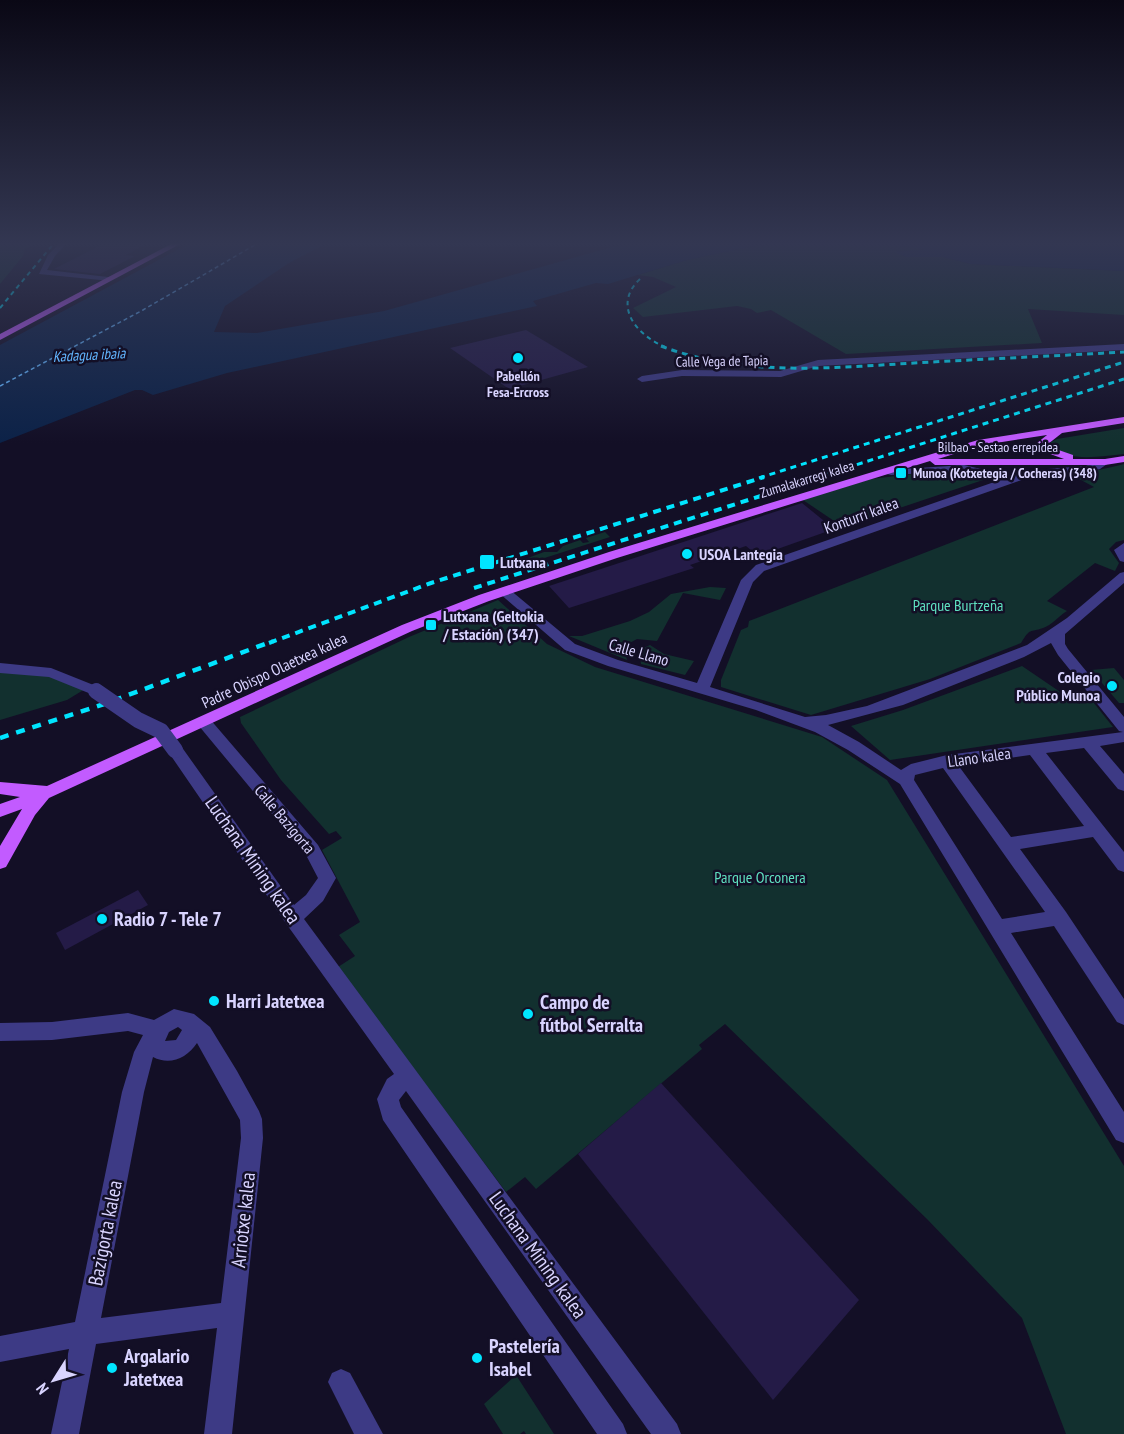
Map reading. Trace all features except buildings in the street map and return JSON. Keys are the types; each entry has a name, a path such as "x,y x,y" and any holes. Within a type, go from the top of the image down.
{"main road":[{"path":"0,337 52,309"},
{"name":"Zumalakarregi kalea","path":"504,592 982,442 1124,420"},
{"path":"1066,429 1047,437 1042,443 1046,449 1074,459 1108,461"},
{"name":"Bilbao - Sestao errepidea","path":"869,478 917,464 957,461 1108,461 1124,459"},
{"name":"Padre Obispo Olaetxea kalea","path":"62,786 407,628 504,592"},
{"path":"0,788 31,792 62,786"},
{"path":"0,815 25,806 62,786"},
{"path":"0,810 44,795"},
{"path":"0,862 29,810 44,795"}],"street":[{"name":"Calle Vega de Tapia","path":"642,379 701,372 781,374 818,363 1124,347"},
{"name":"Konturri kalea","path":"702,689 747,580 752,574 1005,481 1038,471 1090,468 1108,461"},
{"path":"891,472 964,468 987,473 1005,481"},
{"path":"1124,547 1120,550 1124,558"},
{"path":"799,720 828,720 844,717 957,679 1025,651 1058,633 1124,576"},
{"name":"Calle Llano","path":"504,592 570,646 584,653 799,720"},
{"path":"1058,633 1058,644 1063,652 1124,727"},
{"path":"1025,651 1045,648 1063,652"},
{"name":"Luchana Mining kalea","path":"0,668 51,673 96,691 138,720 161,730 292,917 667,1434"},
{"path":"844,717 840,722 840,727 850,744"},
{"path":"799,720 850,744 906,780 1124,1132"},
{"name":"Calle Bazigorta","path":"204,722 312,850 327,878 319,894 309,906 292,917"},
{"name":"Llano kalea","path":"906,780 908,772 916,768 947,761 1124,737"},
{"path":"1088,742 1124,785"},
{"path":"1034,750 1124,864"},
{"path":"947,761 1059,917 1124,1016"},
{"path":"1008,844 1097,830"},
{"path":"997,928 1059,917"},
{"path":"174,1018 184,1019 190,1023 193,1032 191,1038 176,1051 159,1050 156,1047 156,1033 174,1018"},
{"path":"0,1032 52,1031 128,1022 156,1033"},
{"name":"Arriotxe kalea","path":"190,1023 203,1034 251,1119 252,1138 218,1434"},
{"name":"Bazigorta kalea","path":"65,1434 133,1092 144,1052 156,1033"},
{"path":"408,1077 395,1086 388,1100 391,1112 613,1434"},
{"path":"0,1349 85,1333 232,1314"},
{"path":"341,1382 369,1434"}],"green space":[{"path":"634,309 712,309 643,317"},
{"path":"751,309 1124,309 1124,315 1028,309 1042,343 846,354 771,310 757,313"},
{"path":"1124,428 1124,454 1076,457 1050,446 1051,442 1057,439"},
{"name":"Parque Burtzeña","path":"1124,464 1124,540 1116,542 1109,549 1119,563 1115,571 1095,563 1047,601 1067,611 1046,627 1031,631 1021,643 930,679 811,715 721,687 721,680 741,630 748,627 749,621 1094,487 1068,473 1088,472"},
{"path":"938,471 971,472 986,479 843,527 803,500 871,479"},
{"path":"605,532 610,537 529,563 525,559 544,552 557,552 563,546 580,540 583,543 589,542 586,538"},
{"path":"710,587 726,588 720,600 683,593 657,641 637,639 624,646 627,660 569,636 582,636 630,621 649,612 671,594"},
{"name":"Parque Orconera","path":"498,600 547,644 595,667 822,737 887,780 1124,1166 1124,1434 1066,1434 1022,1318 927,1219 725,1024 699,1045 702,1049 536,1189 525,1177 506,1192 338,967 355,956 339,935 360,922 322,850 342,838 336,831 329,834 281,780 241,723 240,717 409,637"},
{"path":"650,645 664,654 694,661 685,675 641,664 639,650"},
{"path":"1022,666 1072,700 1086,693 1113,727 890,760 851,726 903,710"},
{"path":"0,668 21,669 90,686 67,700 0,720"},
{"path":"1114,668 1124,680 1124,703 1119,703 1091,670"},
{"path":"516,1375 554,1434 526,1434 524,1431 520,1434 503,1434 484,1404"}],"water":[{"name":"Kadagua ibaia","path":"67,309 224,309 214,332 257,333 391,309 523,309 227,373 153,395 142,390 135,390 0,443 0,345"}],"ferry route":[{"path":"0,386 145,309"}],"railway":[{"path":"628,309 637,327 654,342 665,347"},
{"path":"661,346 692,356 723,362 786,368 850,367 1124,352"},
{"path":"759,478 1124,362"},
{"path":"815,478 1124,379"},
{"path":"269,643 431,583 764,477"},
{"path":"474,588 820,477"},
{"path":"0,738 104,704 273,641"}],"place":[{"name":"Pabellón Fesa-Ercross","path":"518,358"},
{"name":"Munoa (Kotxetegia / Cocheras) (348)","path":"901,473"},
{"name":"USOA Lantegia","path":"687,554"},
{"name":"Lutxana","path":"487,562"},
{"name":"Lutxana (Geltokia / Estación) (347)","path":"431,625"},
{"name":"Colegio Público Munoa","path":"1112,686"},
{"name":"Radio 7 - Tele 7","path":"102,919"},
{"name":"Harri Jatetxea","path":"214,1001"},
{"name":"Campo de fútbol Serralta","path":"528,1014"},
{"name":"Pastelería Isabel","path":"477,1358"},
{"name":"Argalario Jatetxea","path":"112,1368"}]}
